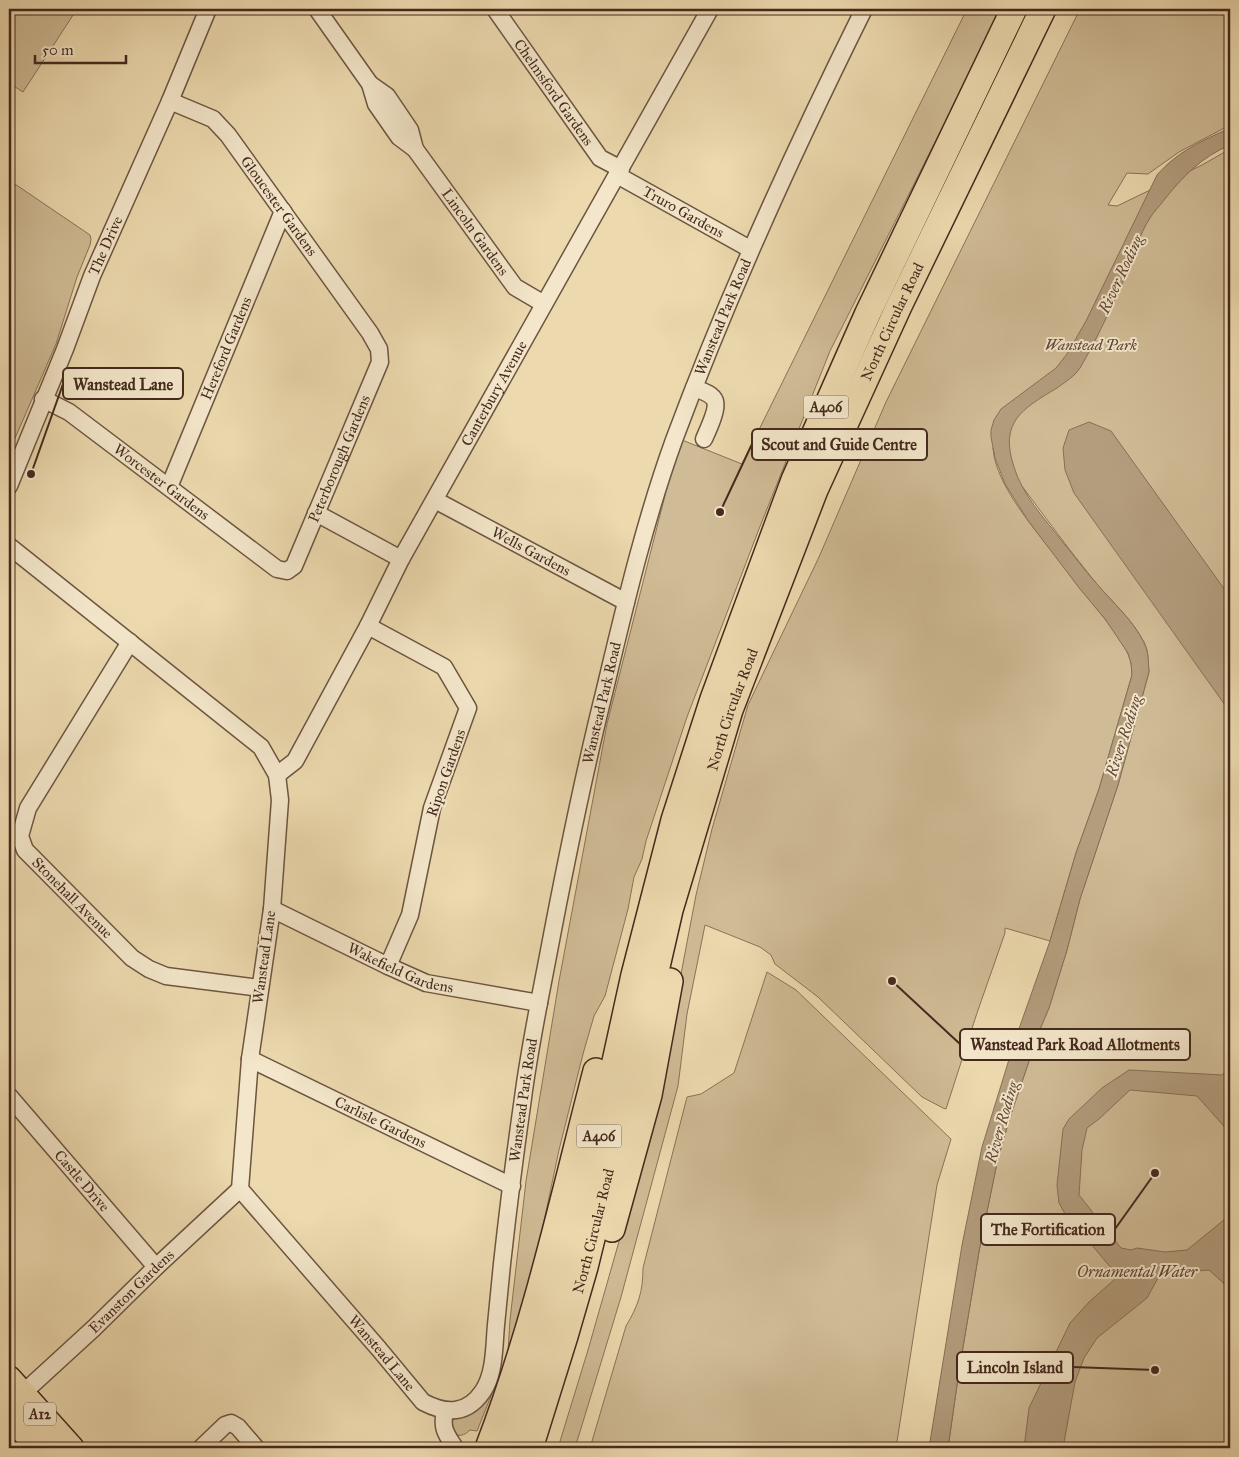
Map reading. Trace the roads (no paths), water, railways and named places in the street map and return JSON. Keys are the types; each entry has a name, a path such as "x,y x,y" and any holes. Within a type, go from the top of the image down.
{"highway":[{"name":"North Circular Road","path":"509,1448 568,1261 596,1148 634,975 674,820 713,699 794,480 868,313 1014,9"},
{"name":"North Circular Road","path":"530,1448 566,1336 585,1267 670,910 730,710 815,490 899,306 1043,9"},
{"name":"A406","path":"488,1448 532,1319 620,979 674,820"},
{"name":"A406","path":"543,1448 583,1332 649,1094 683,915 690,840"},
{"name":"A12","path":"16,1387 71,1448"},
{"name":"A12","path":"9,1415 40,1448"}],"street":[{"name":"The Drive","path":"9,486 100,259 170,101 208,9"},
{"name":"Lincoln Gardens","path":"317,9 370,84 387,96 410,130 416,149 515,287 544,304"},
{"name":"Chelmsford Gardens","path":"495,9 600,158 619,172"},
{"name":"Canterbury Avenue","path":"277,775 295,761 435,500 710,9"},
{"name":"Wanstead Park Road","path":"445,1411 458,1410 468,1406 478,1398 485,1388 492,1364 512,1186 524,1094 539,1003 585,769 626,602 658,488 673,442 720,320 750,249 864,9"},
{"name":"Gloucester Gardens","path":"170,101 214,119 228,135 370,333"},
{"name":"Truro Gardens","path":"619,172 750,249"},
{"name":"Hereford Gardens","path":"169,487 283,211"},
{"name":"Peterborough Gardens","path":"277,569 287,572 294,566 380,362 379,349 370,333"},
{"path":"694,388 708,393 715,400 716,408 704,439"},
{"name":"Worcester Gardens","path":"44,400 69,412 277,569"},
{"name":"Wells Gardens","path":"435,500 626,602"},
{"path":"316,513 402,560"},
{"name":"Wanstead Lane","path":"9,546 262,747 277,775 280,800 272,909 250,1059 240,1189 423,1402 445,1411"},
{"name":"Ripon Gardens","path":"368,626 444,667 468,708 432,808 410,915 388,966"},
{"name":"Stonehall Avenue","path":"130,642 28,808 20,836 25,850 132,958 150,969 166,976 260,988"},
{"name":"Wakefield Gardens","path":"272,909 426,983 539,1003"},
{"name":"Carlisle Gardens","path":"250,1059 512,1186"},
{"name":"Castle Drive","path":"9,1096 156,1267"},
{"name":"Evanston Gardens","path":"16,1387 94,1328 240,1189"},
{"path":"445,1411 444,1428 455,1448"},
{"path":"201,1448 225,1425 231,1423 238,1427 256,1448"}],"water":[{"name":"River Roding","path":"1230,128 1230,145 1202,161 1186,175 1153,213 1139,239 1109,312 1080,368 1057,388 1024,410 1017,418 1009,439 1014,467 1022,487 1083,568 1135,627 1146,646 1149,672 1118,785 1080,899 1049,1008 1012,1111 998,1158 980,1246 948,1448 929,1448 962,1245 982,1147 1015,1040 1050,941 1076,853 1099,789 1132,675 1128,653 1105,619 1029,522 1005,484 995,458 991,430 994,420 1001,409 1056,368 1067,354 1086,321 1157,175 1182,153"},
{"path":"1089,422 1111,431 1230,597 1230,712 1074,493 1065,470 1063,448 1069,430"},
{"name":"Ornamental Water","path":"1230,1058 1230,1133 1197,1096 1130,1090 1087,1128 1082,1150 1079,1195 1121,1248 1131,1250 1137,1248 1165,1252 1187,1250 1230,1215 1230,1289 1209,1270 1168,1273 1158,1278 1147,1298 1097,1338 1084,1358 1075,1382 1063,1448 1024,1448 1029,1408 1070,1323 1117,1275 1064,1212 1059,1203 1057,1185 1063,1129 1069,1119 1102,1088 1129,1070 1222,1075 1226,1071"}],"place":[{"name":"Wanstead Lane","path":"31,474"},
{"name":"Scout and Guide Centre","path":"720,512"},
{"name":"Wanstead Park Road Allotments","path":"892,981"},
{"name":"The Fortification","path":"1155,1173"},
{"name":"Lincoln Island","path":"1155,1370"}],"park label":[{"name":"Wanstead Park","path":"1091,345"}]}
